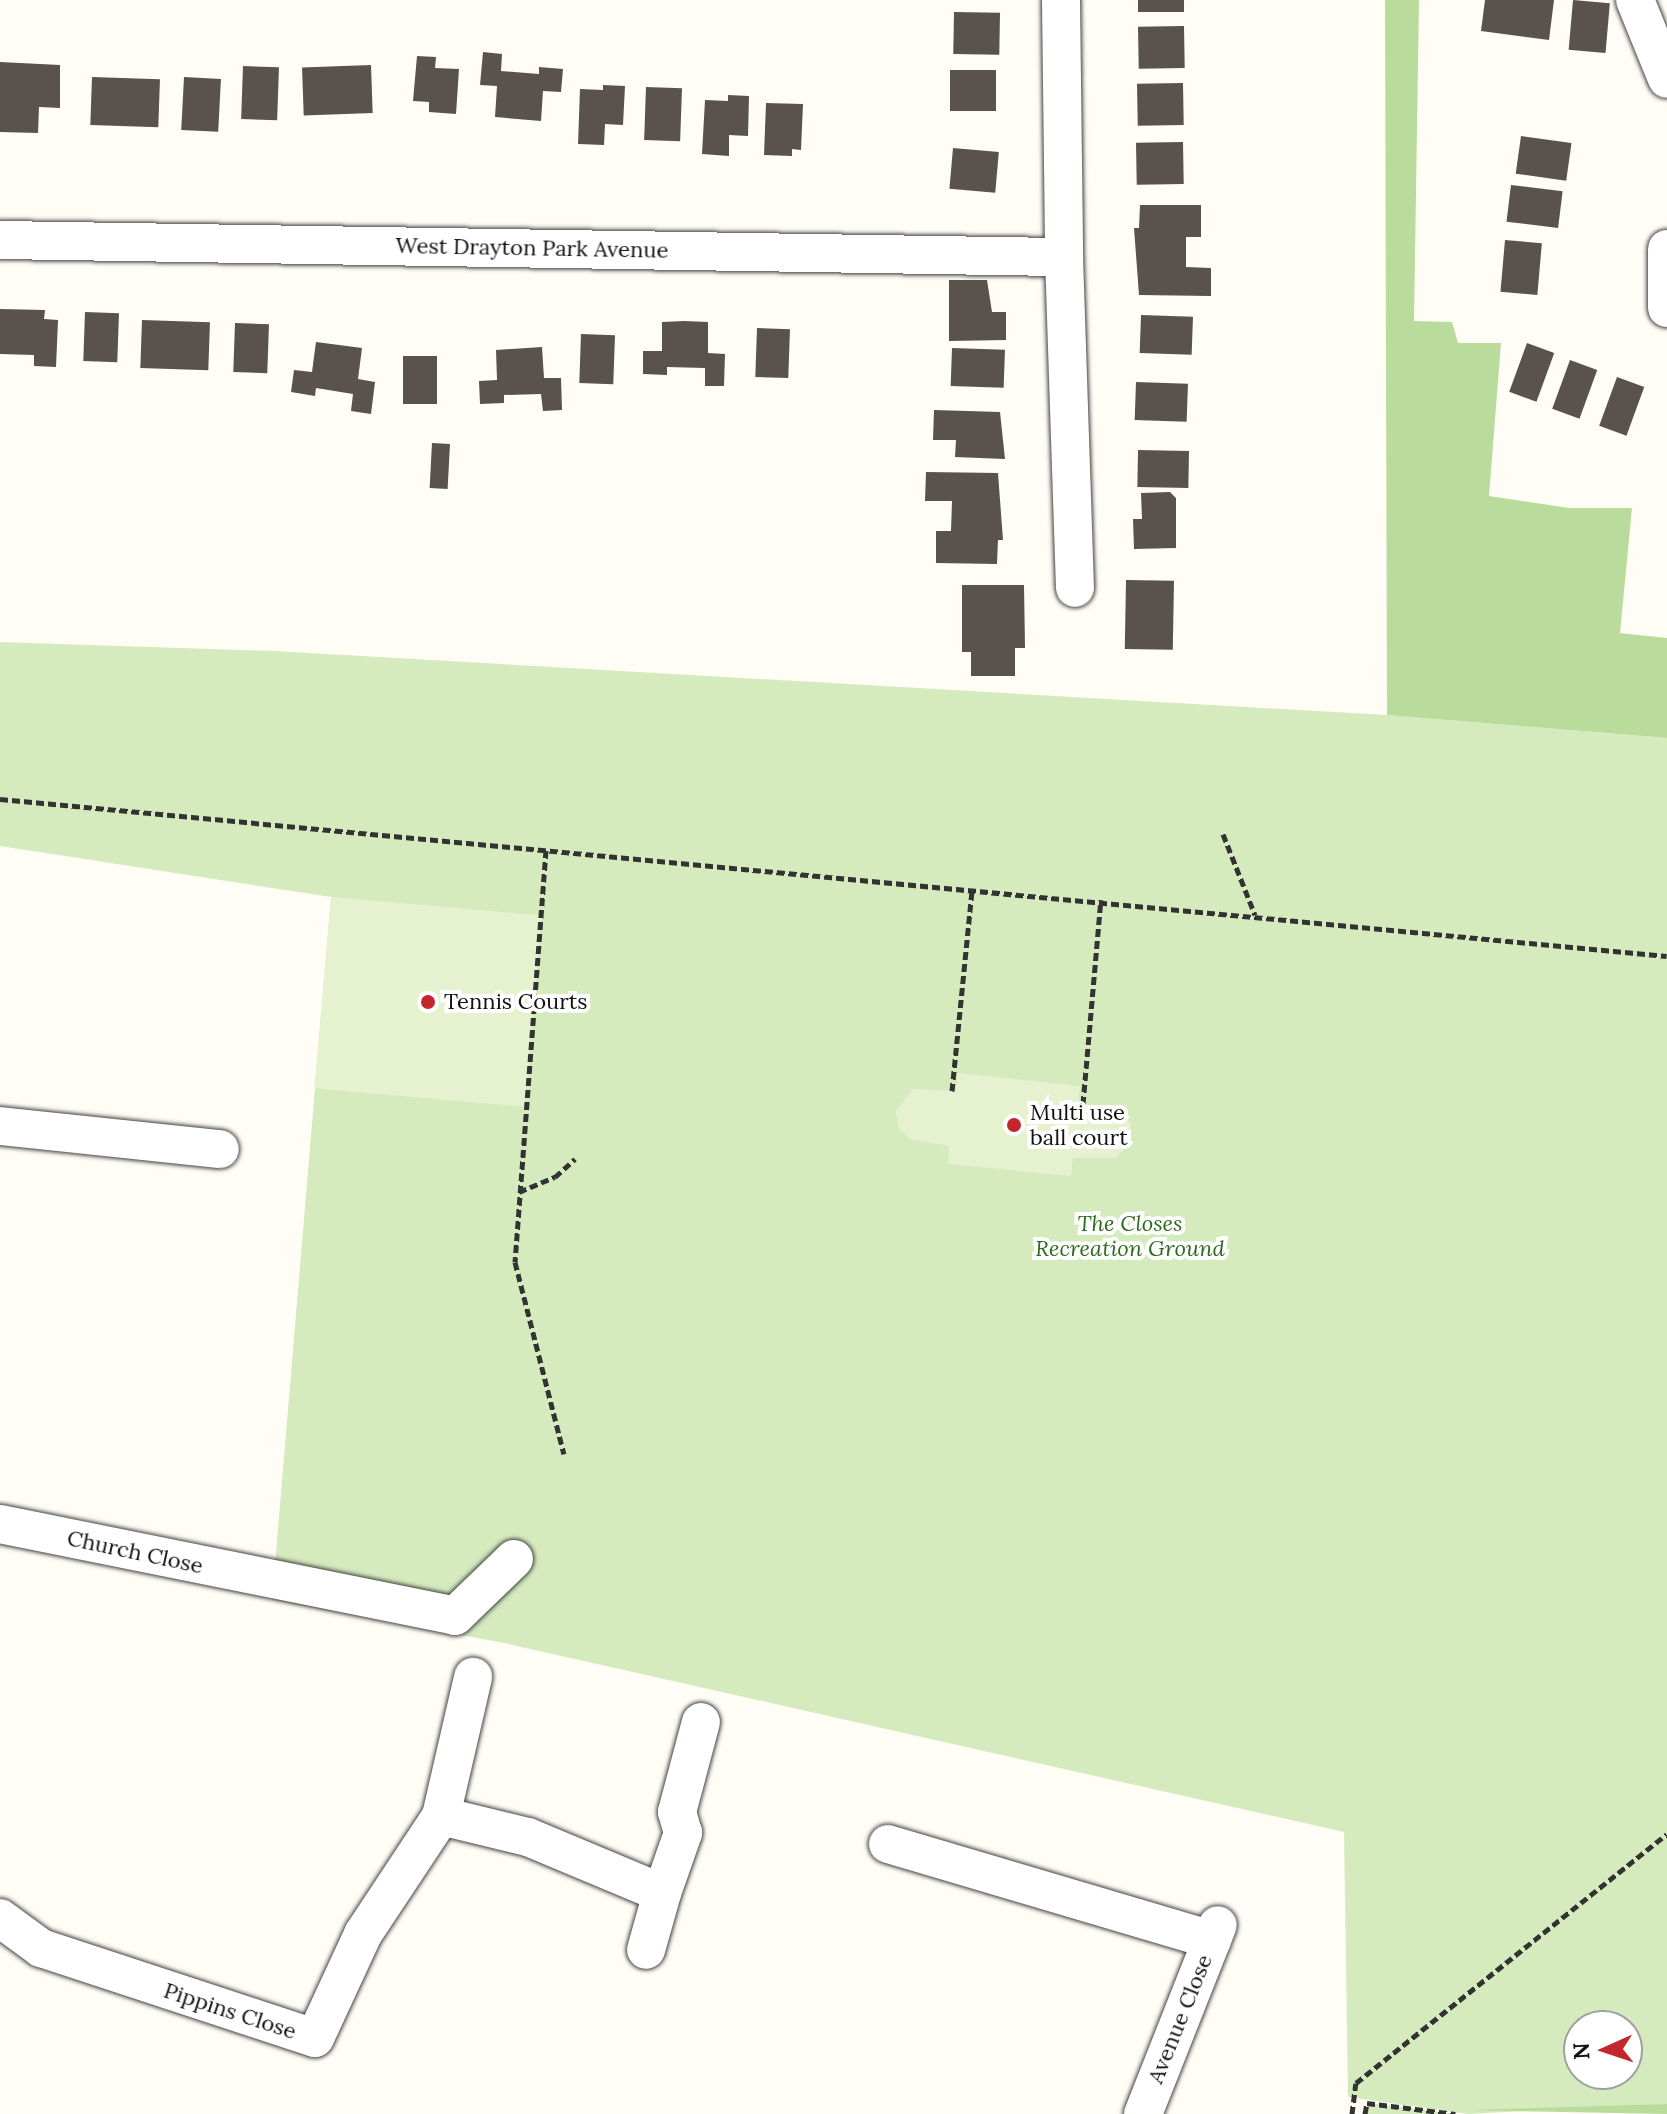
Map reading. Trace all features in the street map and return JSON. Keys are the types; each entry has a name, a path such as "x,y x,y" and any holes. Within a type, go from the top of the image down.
{"street":[{"path":"1061,0 1064,257 1075,588"},
{"path":"1635,0 1667,79"},
{"name":"West Drayton Park Avenue","path":"0,240 1064,257"},
{"path":"1667,249 1667,308"},
{"path":"0,1126 220,1149"},
{"name":"Church Close","path":"0,1524 455,1616 514,1559"},
{"name":"Pippins Close","path":"0,1918 41,1948 315,2038 363,1934 441,1816 473,1677"},
{"path":"646,1950 683,1833 677,1812 701,1722"},
{"path":"441,1816 528,1837 662,1893"},
{"name":"Avenue Close","path":"888,1844 1215,1933 1143,2114"}],"path":[{"path":"0,799 1101,900 1667,956"},
{"path":"1223,834 1255,915"},
{"path":"546,850 515,1262 564,1454"},
{"path":"952,1091 972,888"},
{"path":"1083,1104 1101,900"},
{"path":"519,1192 548,1182 575,1159"},
{"path":"1352,2114 1356,2083 1667,1834"},
{"path":"1365,2114 1367,2103 1410,2111 1455,2114"}],"green space":[{"path":"1385,0 1419,0 1414,321 1452,322 1458,343 1501,343 1489,496 1569,508 1632,508 1620,633 1667,638 1667,738 1387,715"},
{"name":"The Closes Recreation Ground","path":"0,642 275,651 1387,715 1667,738 1667,2104 1468,2114 1348,2097 1344,1832 504,1643 272,1600 331,897 0,846"},
{"name":"Tennis Courts","path":"331,897 541,915 524,1107 314,1088"},
{"name":"Multi use ball court","path":"958,1073 1080,1086 1078,1103 1118,1110 1130,1123 1131,1141 1116,1158 1073,1158 1071,1176 948,1164 949,1146 910,1139 898,1127 896,1111 913,1089 956,1091"},
{"path":"1367,2103 1410,2108 1455,2114 1365,2114"},
{"path":"1667,2104 1667,2114 1468,2110"}],"building":[{"path":"1138,0 1184,0 1184,12 1138,12"},
{"path":"1485,0 1554,0 1549,40 1481,31"},
{"path":"1573,0 1610,3 1606,53 1569,50"},
{"path":"954,12 1000,13 999,55 953,54"},
{"path":"1184,26 1185,68 1139,69 1138,27"},
{"path":"483,52 502,54 501,71 539,74 539,67 563,69 561,92 543,91 541,121 495,117 497,86 480,85"},
{"path":"417,56 436,57 435,68 459,69 456,114 429,112 429,102 413,101"},
{"path":"0,62 60,65 60,108 39,107 38,133 0,132"},
{"path":"371,65 373,113 304,115 302,67"},
{"path":"243,66 279,67 277,120 241,119"},
{"path":"950,70 996,70 996,111 950,111"},
{"path":"92,77 160,79 158,127 90,125"},
{"path":"184,77 221,79 218,132 181,130"},
{"path":"1183,83 1184,125 1138,126 1137,84"},
{"path":"603,85 625,86 623,125 605,124 604,145 578,144 580,89 603,90"},
{"path":"646,87 682,88 680,141 644,140"},
{"path":"728,95 749,96 748,136 729,135 729,156 702,154 705,100 728,101"},
{"path":"766,103 803,104 801,150 792,149 792,156 764,155"},
{"path":"1521,136 1572,143 1566,181 1516,174"},
{"path":"1183,142 1184,184 1137,185 1136,143"},
{"path":"953,148 999,152 995,193 949,189"},
{"path":"1511,185 1563,191 1558,228 1506,222"},
{"path":"1140,205 1201,205 1201,237 1186,237 1186,267 1211,268 1211,296 1139,295 1134,228 1139,228"},
{"path":"1505,240 1542,243 1537,295 1500,292"},
{"path":"949,280 987,280 992,312 1006,312 1006,340 949,341"},
{"path":"0,309 45,310 44,319 58,320 56,367 34,366 34,355 0,354"},
{"path":"85,312 119,313 117,362 83,361"},
{"path":"1141,315 1193,317 1192,355 1140,353"},
{"path":"142,320 210,322 208,370 140,368"},
{"path":"662,322 708,322 708,353 725,354 724,386 705,386 705,368 667,367 667,375 643,374 643,351 662,351"},
{"path":"235,323 269,324 267,373 233,372"},
{"path":"757,328 790,329 788,378 755,377"},
{"path":"581,334 615,335 613,384 579,383"},
{"path":"316,342 362,348 358,379 375,382 371,414 351,411 353,394 316,388 315,396 291,392 294,370 312,372"},
{"path":"1527,343 1554,353 1536,402 1509,392"},
{"path":"542,347 544,378 561,378 562,410 543,411 541,394 504,395 504,403 480,404 479,381 497,380 496,350"},
{"path":"952,348 1005,350 1004,388 951,386"},
{"path":"403,356 437,356 437,404 403,404"},
{"path":"1570,360 1597,370 1579,419 1552,409"},
{"path":"1617,377 1644,387 1626,436 1599,426"},
{"path":"1136,382 1188,384 1187,422 1135,420"},
{"path":"934,410 1000,412 1005,459 955,457 956,440 933,440"},
{"path":"432,443 450,444 448,489 430,488"},
{"path":"1138,450 1189,451 1188,488 1137,487"},
{"path":"926,472 998,473 1003,540 998,540 997,564 936,563 936,531 951,531 952,501 925,501"},
{"path":"1170,492 1176,498 1176,548 1134,549 1133,519 1142,519 1141,493"},
{"path":"1126,580 1174,581 1173,650 1125,649"},
{"path":"962,585 1024,585 1025,648 1015,648 1015,676 971,676 971,652 962,652"}],"place":[{"name":"Tennis Courts","path":"428,1002"},
{"name":"Multi use ball court","path":"1014,1125"}]}
